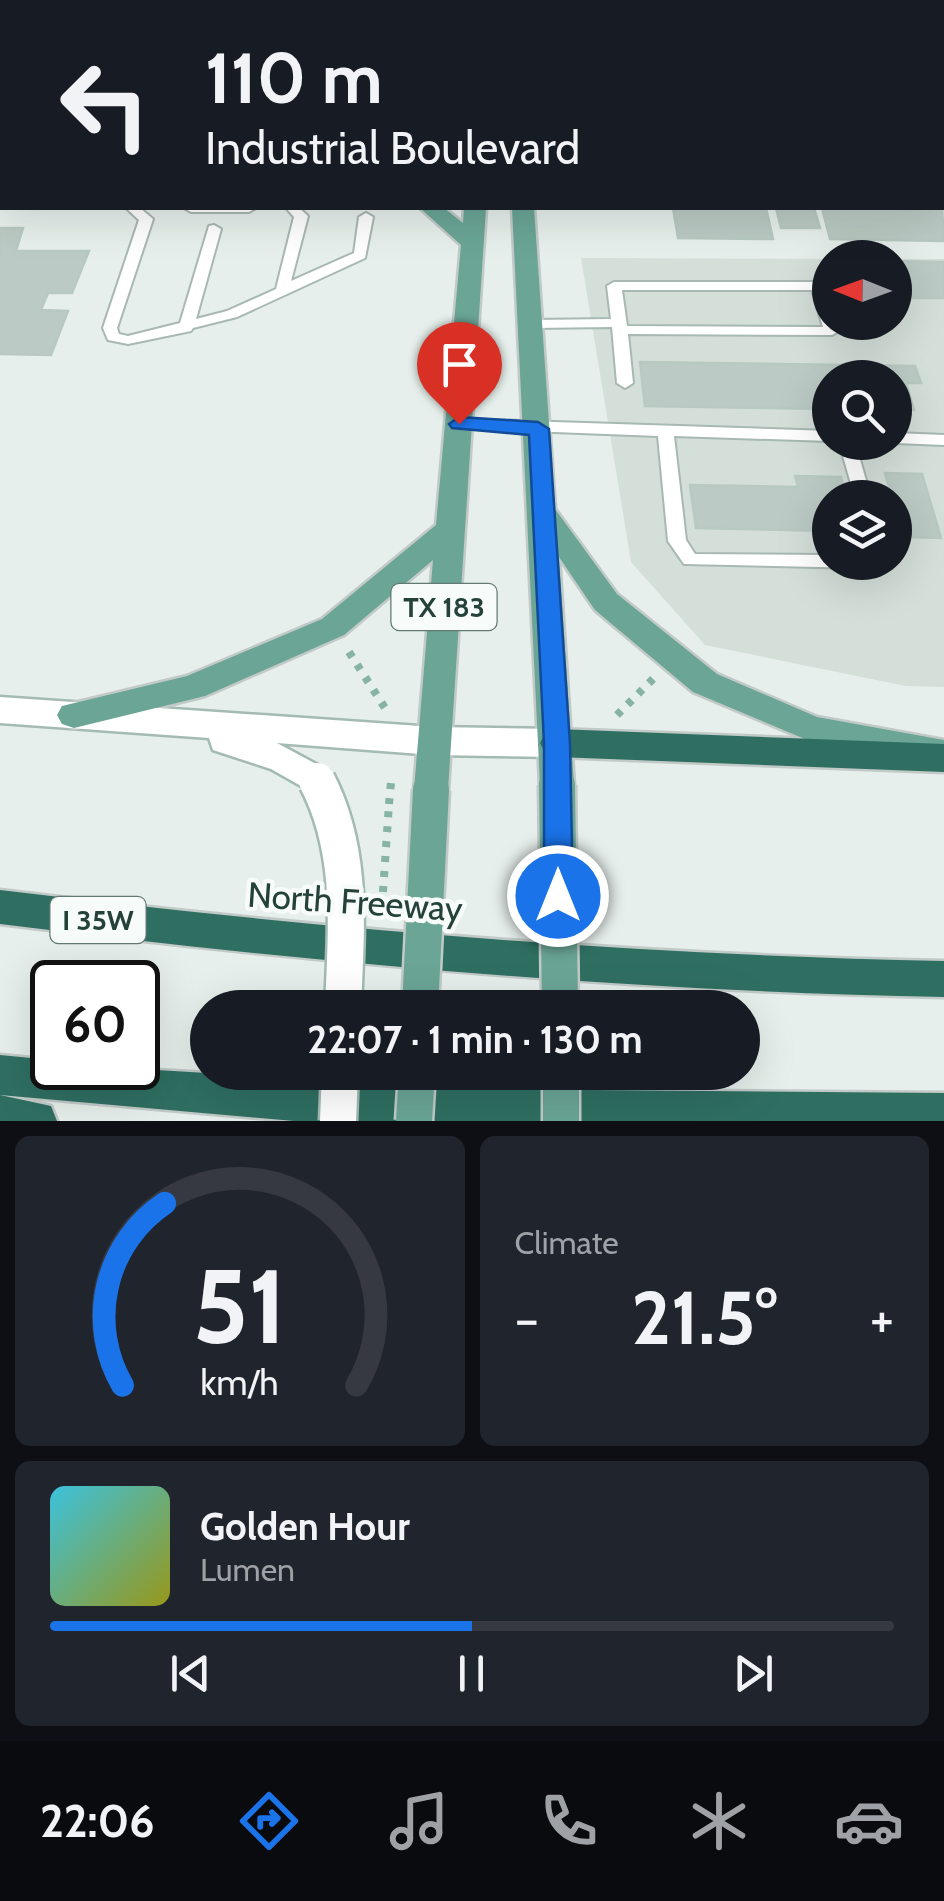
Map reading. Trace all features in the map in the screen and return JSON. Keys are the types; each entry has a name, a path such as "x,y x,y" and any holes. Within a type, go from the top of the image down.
{"highway":[{"path":"557,744 944,756"},
{"name":"North Freeway","path":"0,907 195,932 776,978 944,979"},
{"path":"0,1074 184,1093 498,1112 944,1114"},
{"path":"0,1116 36,1121"}],"main road":[{"path":"433,210 472,242"},
{"name":"TX 183","path":"421,990 434,741 475,210"},
{"path":"524,210 557,744 560,990"},
{"path":"545,516 606,602 705,684 812,730 944,756"},
{"path":"74,716 193,687 333,627 450,530"},
{"path":"0,710 434,741 557,744"},
{"path":"74,716 255,747 318,781 334,806 346,903 344,990"},
{"path":"338,1121 339,1090"},
{"path":"414,1121 416,1090"},
{"path":"561,1090 562,1121"}],"lane":[{"path":"136,210 146,219 110,328 113,338 149,338 232,314 360,255 366,216"},
{"path":"282,291 300,216 294,210"},
{"path":"186,328 214,229"},
{"path":"532,324 619,327 832,330 818,286 614,286 619,327 625,383"},
{"path":"459,424 812,435"},
{"path":"665,430 677,541 690,560 812,561"},
{"path":"912,439 944,440"}],"path":[{"path":"346,648 389,713"},
{"path":"609,723 658,674"},
{"path":"390,804 391,782"}],"shaded area":[{"path":"581,258 812,259 812,340 912,340 912,259 944,259 944,687 906,686 705,645 631,562"}],"building":[{"path":"673,210 766,210 773,239 678,238"},
{"path":"776,210 815,210 820,228 781,228"},
{"path":"823,210 942,210 944,241 830,239"},
{"path":"0,228 23,228 16,251 89,251 72,293 48,293 41,310 68,311 51,355 0,354"},
{"path":"912,261 944,262 944,298 912,298"},
{"path":"640,362 812,365 812,409 645,406"},
{"path":"912,366 915,366 921,383 912,383"},
{"path":"885,473 922,474 941,538 912,537 912,480 887,480"},
{"path":"795,476 841,477 842,480 812,480 812,531 696,528 690,485 798,487"}],"route":[{"path":"459,424 538,429 557,744 558,896"}]}
